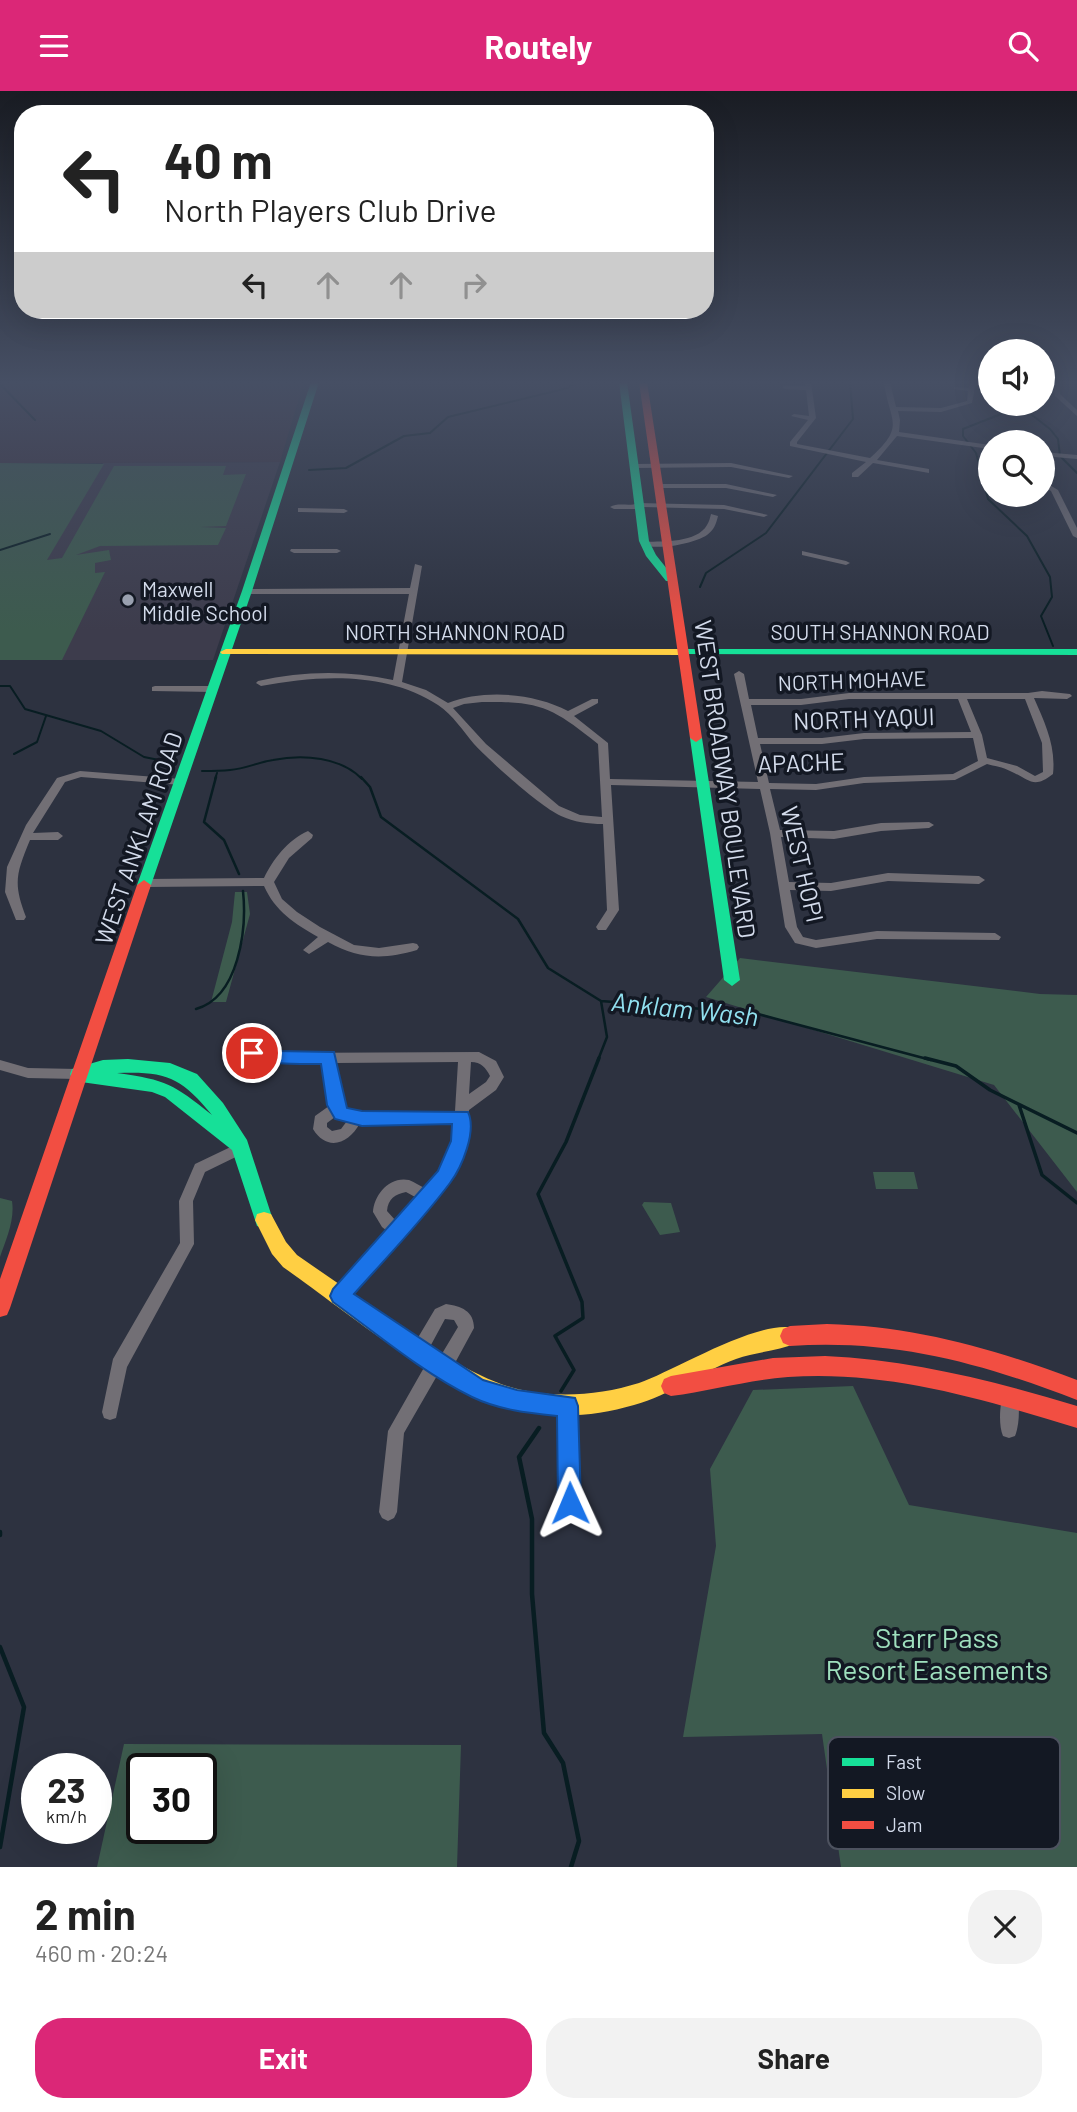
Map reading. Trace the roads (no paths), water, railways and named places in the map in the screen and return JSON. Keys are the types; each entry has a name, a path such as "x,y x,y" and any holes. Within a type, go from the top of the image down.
{"street":[{"name":"WEST ANKLAM ROAD","path":"0,1308 288,465"},
{"path":"634,466 730,465 789,476"},
{"path":"855,475 865,465"},
{"path":"887,465 926,471"},
{"name":"WEST BROADWAY BOULEVARD","path":"634,466 646,544 673,585"},
{"name":"WEST BROADWAY BOULEVARD","path":"656,466 732,980"},
{"path":"659,486 726,486 773,495"},
{"path":"1055,492 1077,536"},
{"path":"614,505 724,507 764,515"},
{"path":"301,510 344,511"},
{"path":"646,544 686,542 704,533 714,522 714,516"},
{"path":"294,551 337,551"},
{"path":"805,553 846,563"},
{"path":"397,683 418,566"},
{"path":"247,591 414,591"},
{"name":"NORTH SHANNON ROAD","path":"226,652 684,651"},
{"name":"SOUTH SHANNON ROAD","path":"684,651 1077,652"},
{"name":"WEST HOPI","path":"739,674 775,833 791,927 799,940 816,944 877,935 995,937"},
{"path":"261,683 287,677 362,678 397,683 421,692 447,707 480,743 555,809 583,820 606,821"},
{"path":"155,689 213,689"},
{"path":"961,695 977,735 983,760 1013,768 1034,780 1048,774 1051,758 1048,741 1028,696"},
{"name":"NORTH MOHAVE","path":"744,702 801,702 849,696 1067,696"},
{"path":"447,707 470,700 531,700 545,703 568,715 603,743 613,910 602,927"},
{"path":"568,715 595,701"},
{"name":"NORTH YAQUI","path":"753,741 977,735"},
{"name":"APACHE","path":"607,782 816,787 886,779 955,778 983,760"},
{"path":"20,917 10,882 26,838 55,785 64,775 80,773 181,782"},
{"path":"775,833 834,835 881,827 929,825"},
{"path":"308,835 288,849 274,867 268,882 279,903 327,937 359,951 392,952 413,947"},
{"path":"26,838 58,837"},
{"path":"785,886 831,887 888,877 979,880"},
{"path":"146,883 268,882"},
{"path":"309,950 327,937"},
{"path":"272,1058 328,1057 479,1057 491,1065 497,1077 491,1086 462,1112 356,1117 341,1114 337,1108 328,1057"},
{"path":"340,1296 446,1174 460,1141 465,1057"},
{"path":"0,1065 28,1073 78,1074 154,1085 171,1092 242,1148 265,1229 277,1248 290,1261 440,1366 478,1389 508,1398 568,1406 600,1403 654,1388 790,1366 859,1367 924,1377 1010,1397 1077,1417"},
{"path":"337,1108 320,1120 320,1129 326,1136 337,1138 347,1134 356,1117"},
{"path":"110,1412 119,1365 187,1244 186,1201 200,1168 242,1148"},
{"path":"398,1231 380,1212 386,1193 407,1186 428,1197"},
{"path":"388,1511 396,1431 466,1328 466,1322 458,1313 446,1311 440,1314 419,1351"},
{"path":"654,1388 720,1355 754,1343 794,1336 852,1333 901,1337 971,1354 1026,1370 1077,1390"},
{"path":"1009,1430 1010,1397"},
{"path":"568,1406 570,1503"}],"waterway":[{"path":"309,470 346,468 352,465"},
{"path":"700,587 706,573 766,533 818,465"},
{"path":"979,465 988,499 1027,536 1050,577 1052,597 1041,616 1053,646"},
{"path":"1069,465 1077,473"},
{"path":"0,550 50,534"},
{"name":"Anklam Wash","path":"0,686 10,686 25,709 101,731 144,757 169,762"},
{"path":"14,754 37,742 46,716"},
{"name":"Anklam Wash","path":"202,771 236,769 297,757 333,762 362,779"},
{"path":"215,779 217,773"},
{"path":"216,777 204,822 224,840 239,874"},
{"name":"Anklam Wash","path":"361,777 370,787 381,817 518,919 548,968 601,1001"},
{"path":"196,1009 211,1002 231,976 241,942 243,891"},
{"path":"598,1060 607,1037 601,1001"},
{"name":"Anklam Wash","path":"601,1001 754,1013 931,1060"},
{"path":"561,1391 574,1370 555,1336 583,1318 582,1302 538,1194 566,1142 599,1058"},
{"name":"Anklam Wash","path":"925,1058 956,1066 990,1090 1077,1133"},
{"path":"1019,1105 1042,1175 1077,1203"},
{"path":"539,1428 519,1457 532,1519 532,1594 544,1733 563,1763 579,1841 571,1867"},
{"path":"0,1647 24,1707 0,1847"}],"place":[{"name":"Maxwell Middle School","path":"128,600"}],"park label":[{"name":"Starr Pass Resort Easements","path":"937,1653"}]}
